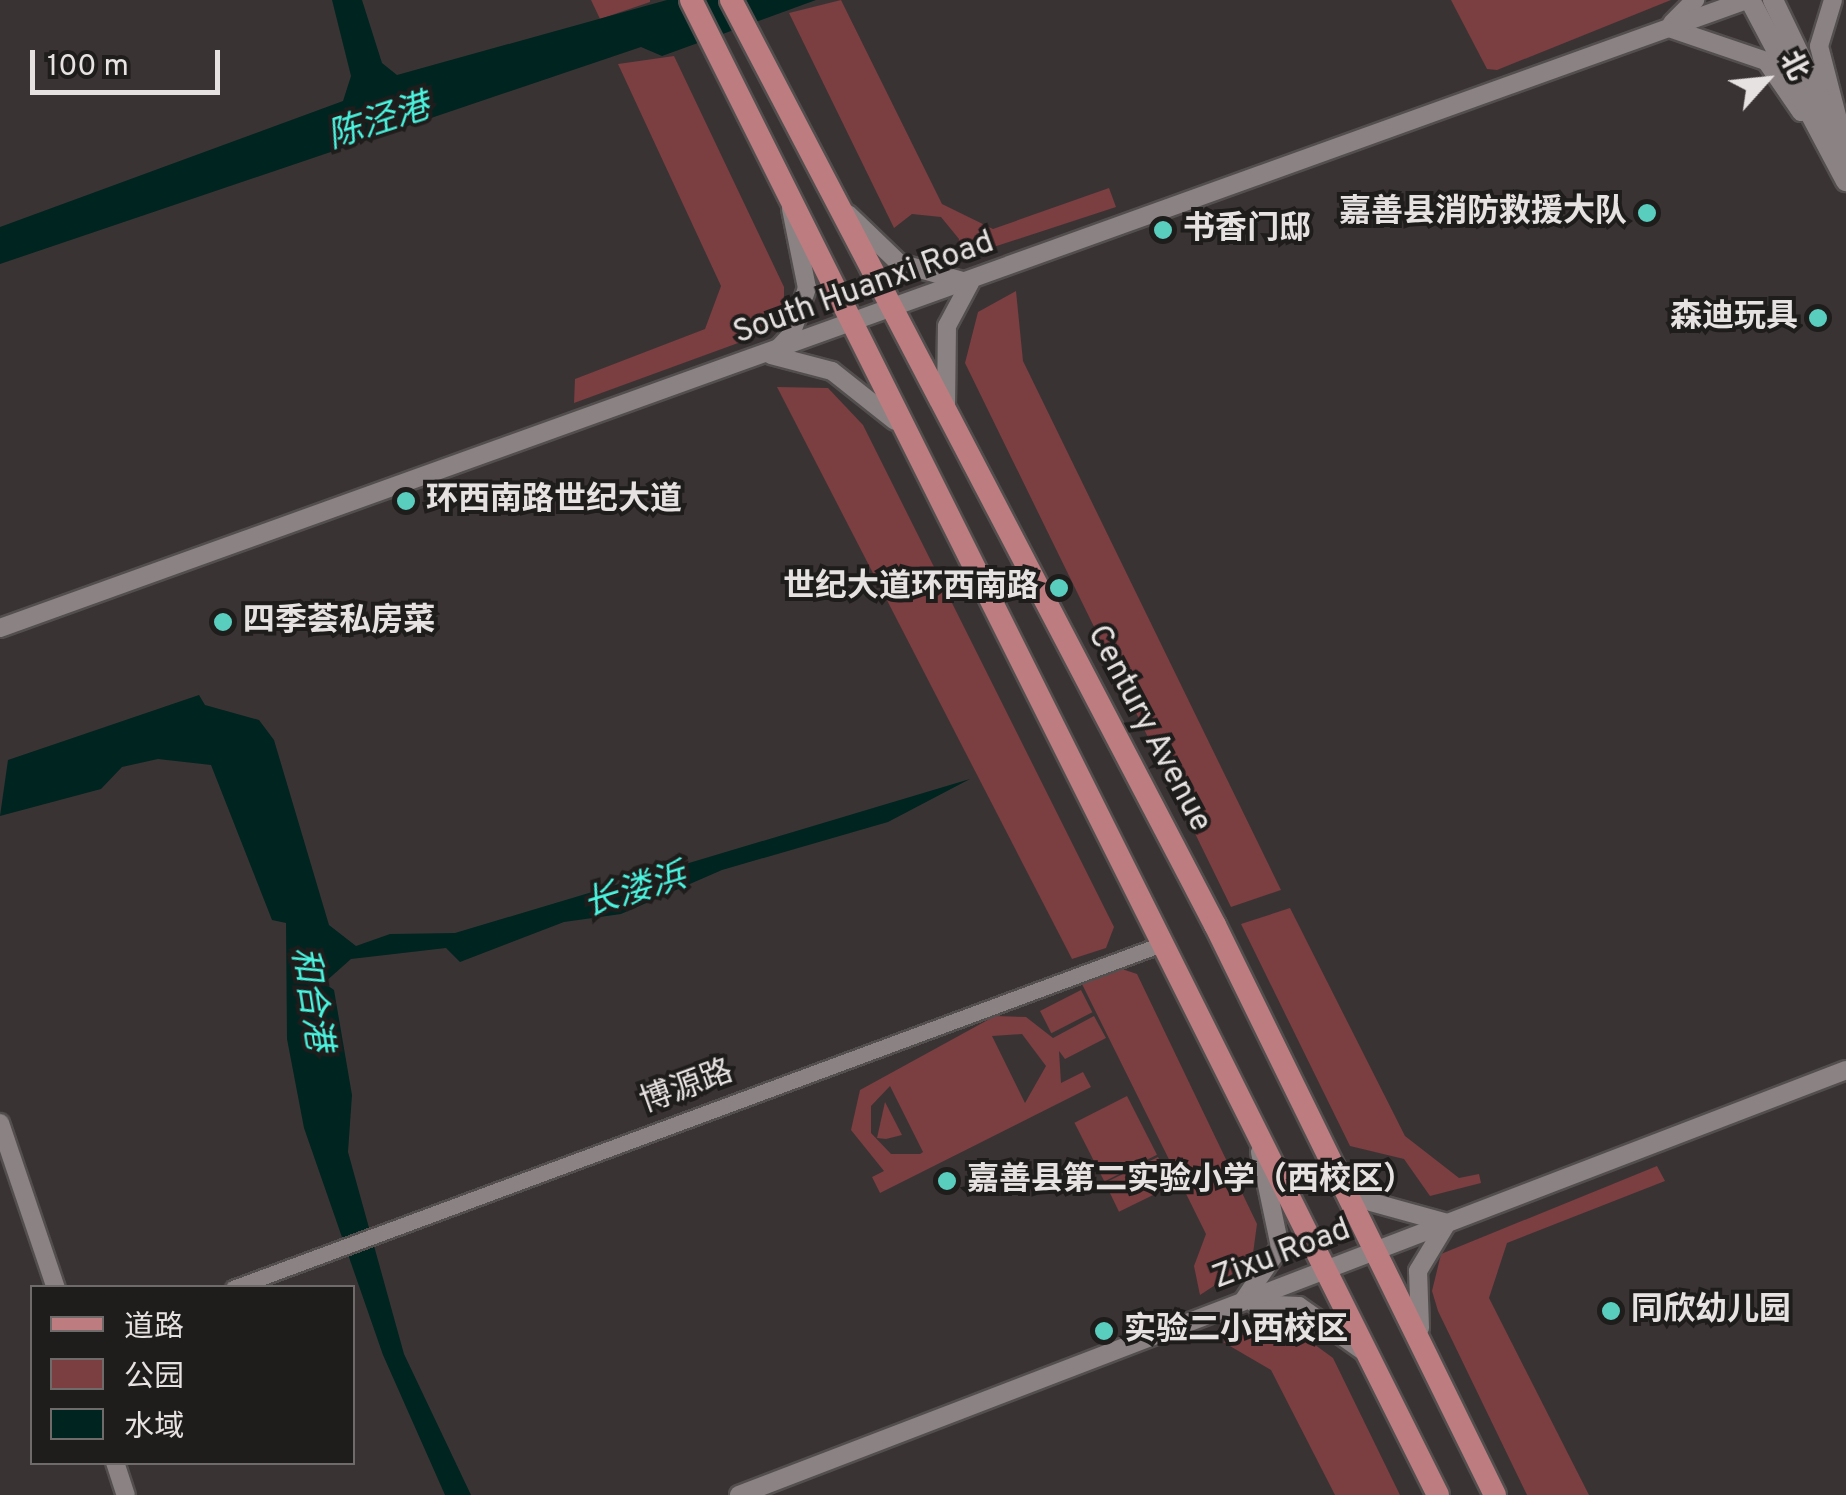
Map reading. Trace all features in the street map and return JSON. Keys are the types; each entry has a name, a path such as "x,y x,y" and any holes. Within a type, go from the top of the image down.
{"main road":[{"path":"691,0 1438,1495"},
{"name":"Century Avenue","path":"731,0 1334,1169 1495,1495"},
{"path":"1748,0 1808,121 1846,181"},
{"path":"1772,0 1846,151"}],"street":[{"path":"1695,0 1668,28 1766,61 1808,121"},
{"name":"South Huanxi Road","path":"0,628 771,356 1748,0"},
{"path":"1832,0 1819,46 1846,151"},
{"path":"789,196 807,288 791,335 771,356 832,371 911,440"},
{"path":"832,198 899,262 970,283 942,353 948,422"},
{"name":"博源路","path":"241,1285 383,1228 1162,944"},
{"name":"Zixu Road","path":"739,1495 1846,1070"},
{"path":"0,1124 55,1285"},
{"path":"1239,1305 1280,1247 1253,1126"},
{"path":"1334,1169 1372,1202 1447,1223 1414,1291 1440,1382"},
{"path":"1239,1305 1299,1306 1368,1355"},
{"path":"117,1465 126,1495"}],"green space":[{"path":"591,0 650,0 650,2 600,19"},
{"path":"841,0 942,204 993,229 1109,188 1116,207 972,254 957,251 959,239 941,217 912,214 894,228 789,13"},
{"path":"1451,0 1671,0 1497,70 1487,69"},
{"path":"674,56 784,287 784,311 760,335 574,403 575,379 705,329 721,286 618,64"},
{"path":"1016,291 1023,361 1281,890 1231,907 965,363 978,312"},
{"path":"777,387 828,388 863,425 1114,927 1106,948 1072,959"},
{"path":"1290,908 1405,1136 1459,1178 1479,1174 1481,1183 1430,1196 1404,1159 1350,1146 1241,924"},
{"path":"1122,969 1137,974 1257,1224 1252,1261 1200,1295 1194,1266 1206,1234 1081,982"},
{"path":"1081,990 1092,1012 1051,1033 1040,1011"},
{"path":"995,1016 1026,1017 1053,1038 1094,1016 1106,1038 1065,1059 1059,1051 1061,1083 1083,1072 1091,1087 880,1193 872,1177 884,1171 851,1130 860,1090","holes":["1022,1034 1046,1066 1025,1103 992,1036","890,1086 923,1152 920,1154 891,1154 871,1133 871,1106"]},
{"path":"1127,1096 1157,1155 1104,1182 1074,1123"},
{"path":"885,1102 902,1135 877,1138"},
{"path":"1158,1157 1172,1186 1119,1212 1105,1183"},
{"path":"1657,1166 1665,1181 1507,1243 1489,1298 1589,1495 1527,1495 1438,1311 1432,1291 1441,1254"},
{"path":"1266,1327 1292,1328 1333,1358 1400,1495 1335,1495 1271,1370 1223,1342"}],"water":[{"name":"陈泾港","path":"332,0 362,0 382,63 397,75 667,0 816,0 662,56 641,47 0,264 0,227 343,101 351,76"},
{"path":"199,695 205,705 259,720 274,740 329,925 356,946 390,934 455,933 970,779 888,822 722,870 621,914 564,922 460,962 446,948 351,959 324,983 334,990 352,1095 348,1152 404,1354 471,1495 445,1495 383,1355 304,1128 287,1039 286,923 272,920 211,765 158,759 122,767 101,789 0,816 8,760"}],"place":[{"name":"嘉善县消防救援大队","path":"1647,213"},
{"name":"书香门邸","path":"1163,230"},
{"name":"森迪玩具","path":"1818,318"},
{"name":"环西南路世纪大道","path":"406,501"},
{"name":"世纪大道环西南路","path":"1059,588"},
{"name":"四季荟私房菜","path":"223,622"},
{"name":"嘉善县第二实验小学（西校区）","path":"947,1181"},
{"name":"同欣幼儿园","path":"1611,1311"},
{"name":"实验二小西校区","path":"1104,1331"}],"water label":[{"name":"长溇浜","path":"635,892"},
{"name":"和合港","path":"310,999"}]}
